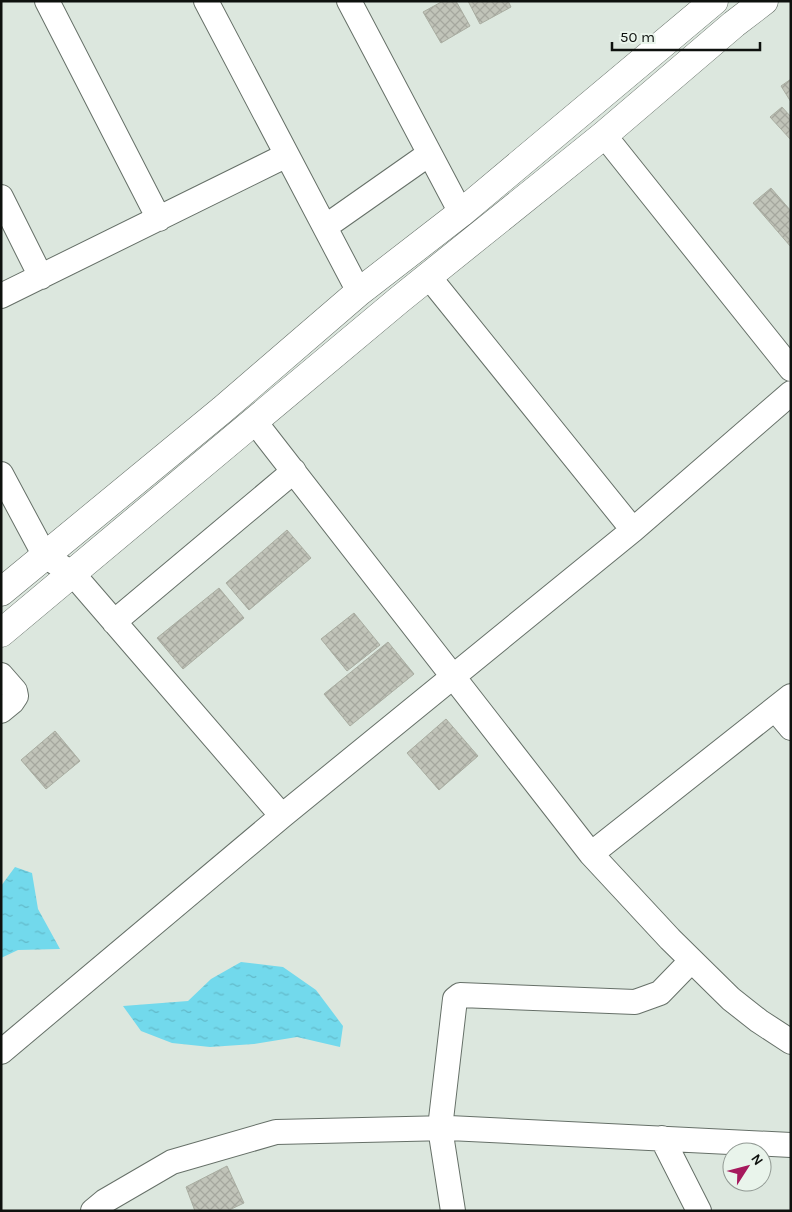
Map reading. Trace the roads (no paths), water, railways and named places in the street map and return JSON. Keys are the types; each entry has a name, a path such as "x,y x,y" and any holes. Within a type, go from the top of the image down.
{"main road":[{"path":"1,592 222,410 360,292 461,213 714,1"},
{"path":"1,633 399,300 429,278 604,135 734,24 764,1"}],"street":[{"path":"47,1 159,219"},
{"path":"206,1 360,292"},
{"path":"350,1 428,154 461,213"},
{"path":"604,135 791,369"},
{"path":"325,227 428,154"},
{"path":"1,296 287,155"},
{"path":"1,197 41,277"},
{"path":"429,278 632,530"},
{"path":"1,1052 282,816 632,530 791,393"},
{"path":"255,422 591,854 691,961 731,999 759,1021 791,1042"},
{"path":"114,622 294,472"},
{"path":"1,474 45,556 73,574 282,816"},
{"path":"1,675 15,691 16,696 1,711"},
{"path":"591,854 783,703 791,728"},
{"path":"453,1211 440,1128 455,999 460,996 635,1002 660,993 691,961"},
{"path":"93,1211 105,1201 172,1162 276,1132 440,1128 791,1145"},
{"path":"662,1138 699,1211"}],"water":[{"path":"15,867 32,873 38,909 60,949 18,950 1,958 1,886"},
{"path":"241,962 283,967 316,990 343,1026 340,1047 297,1037 254,1044 210,1047 172,1043 141,1031 123,1006 188,1001 211,979"}]}
